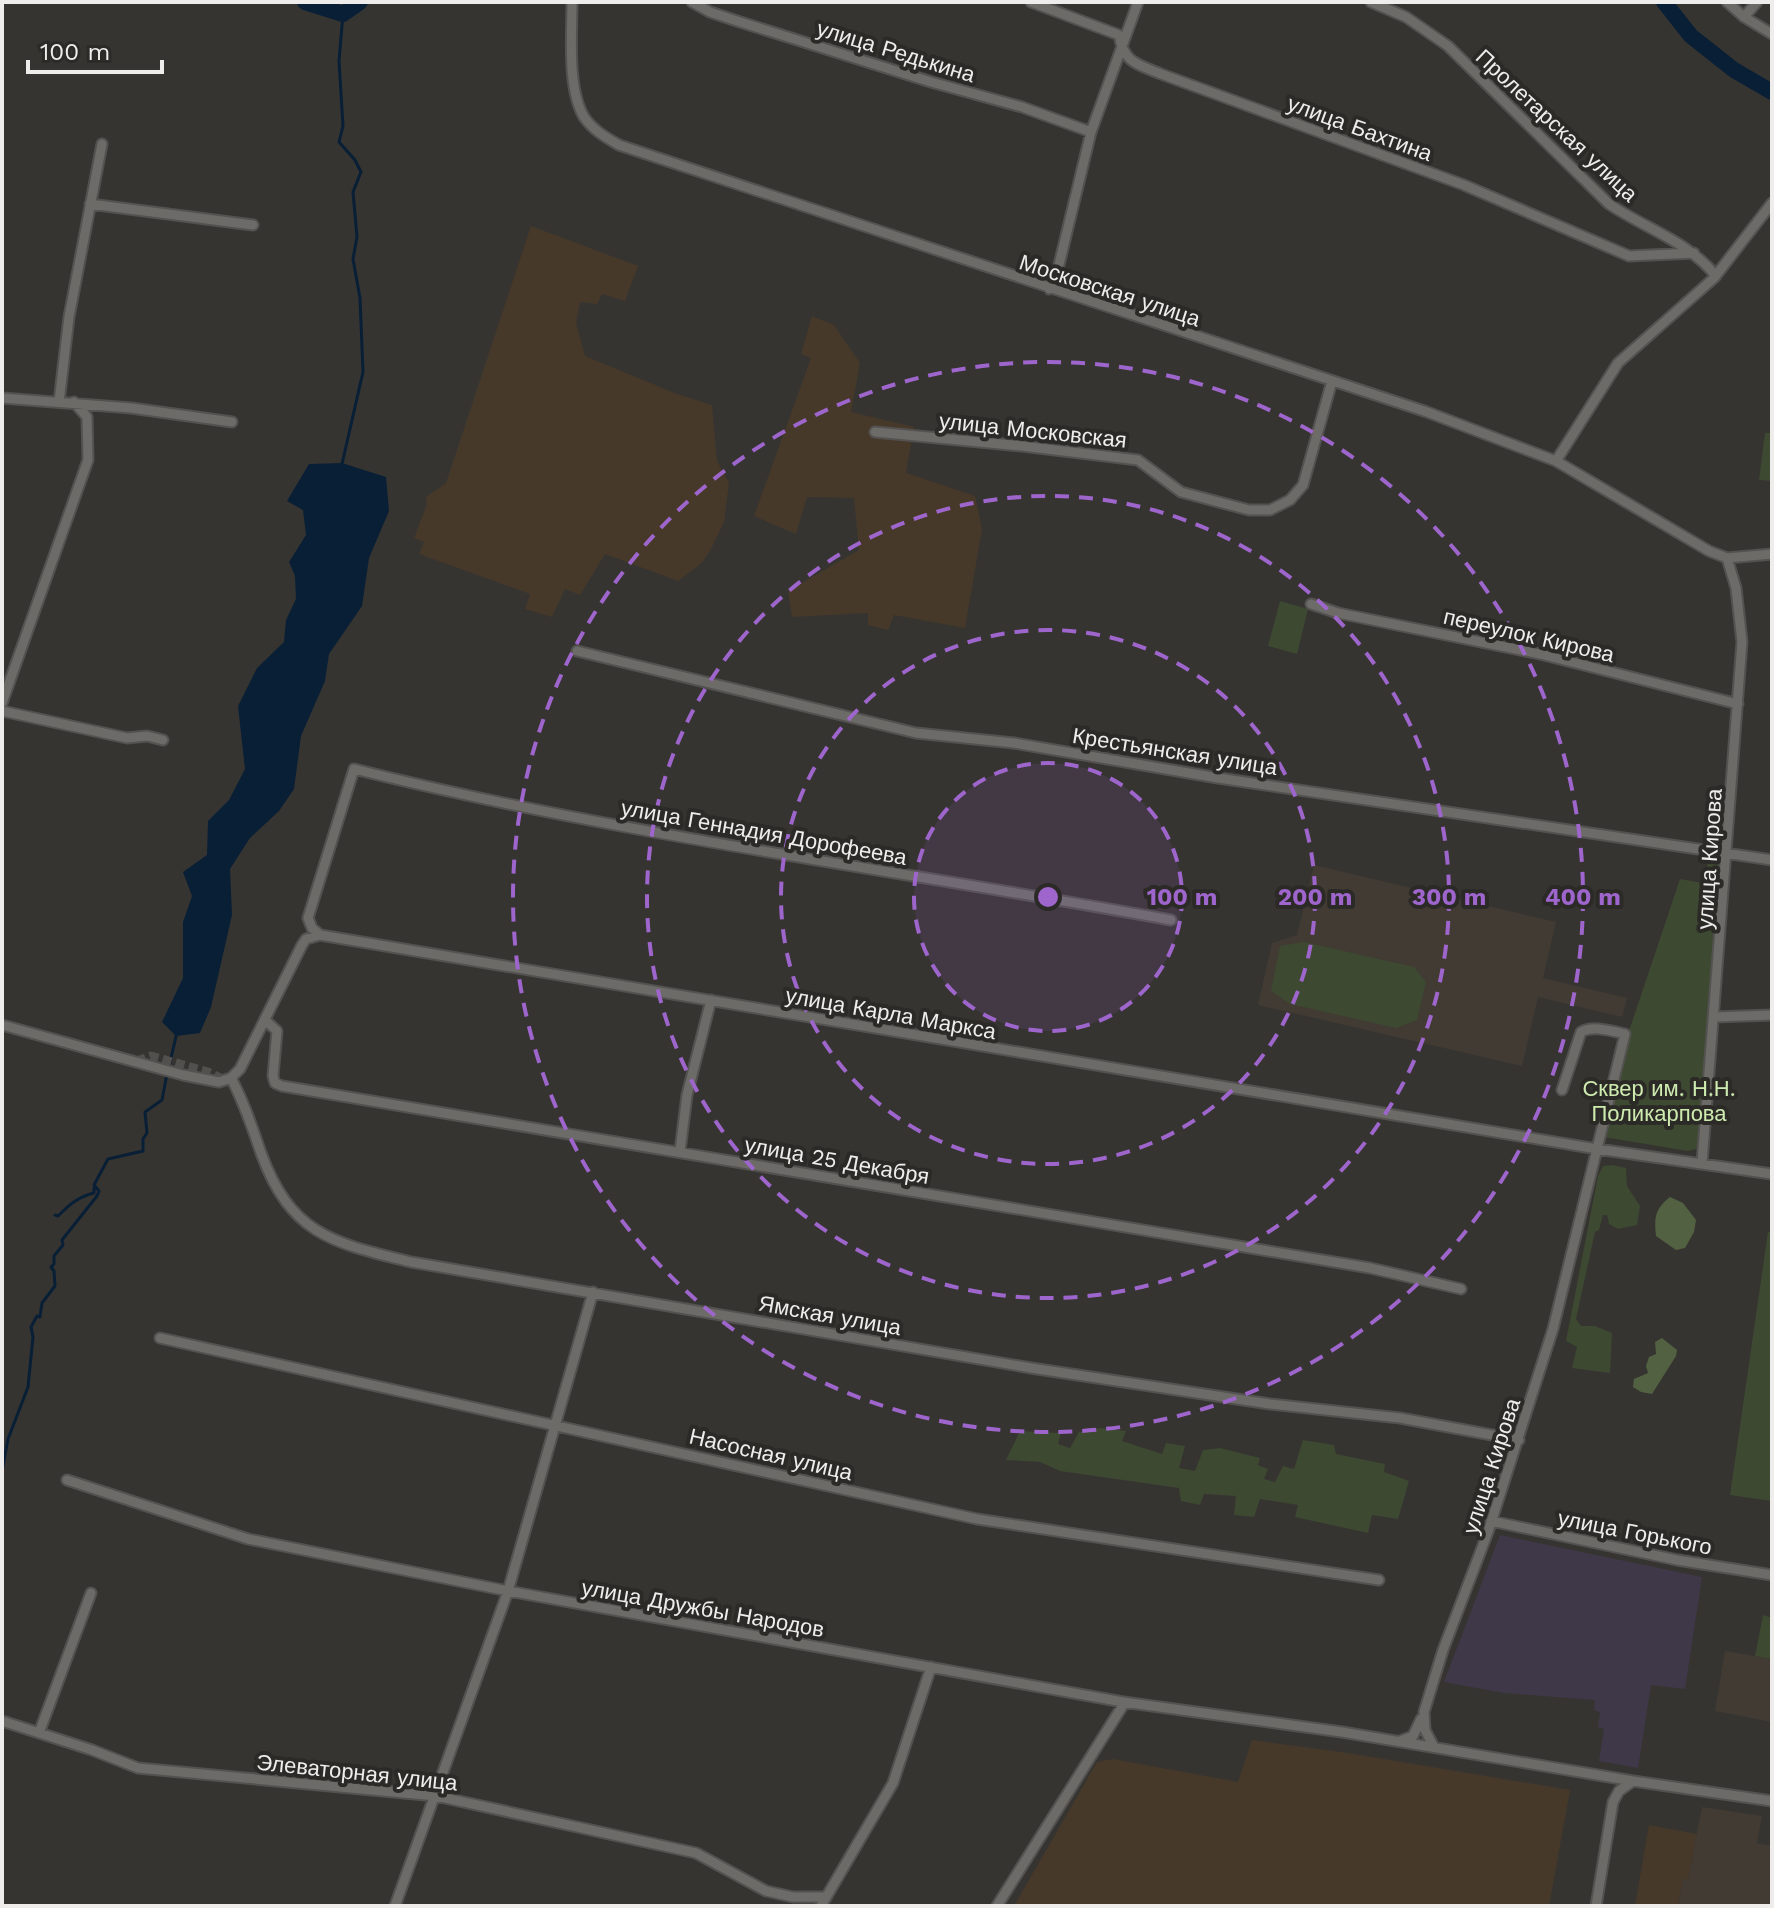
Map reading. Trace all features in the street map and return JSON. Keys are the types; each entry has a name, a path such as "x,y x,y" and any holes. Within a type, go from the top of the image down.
{"street":[{"name":"Московская улица","path":"572,2 575,90 583,115 600,135 641,154 1427,412 1556,461 1709,551 1727,558"},
{"name":"улица Редькина","path":"692,2 737,21 1022,107 1091,132"},
{"name":"улица Бахтина","path":"1031,2 1119,35 1121,47 1129,60 1161,74 1464,185 1629,256 1694,253"},
{"path":"1049,289 1058,269 1091,132 1138,2"},
{"name":"Пролетарская улица","path":"1371,2 1406,17 1448,46 1609,204 1694,253 1716,276"},
{"path":"1727,2 1772,34"},
{"path":"1744,17 1757,2"},
{"path":"59,402 69,317 102,144"},
{"path":"1556,461 1618,363 1716,276 1772,203"},
{"path":"90,204 253,225"},
{"name":"улица Московская","path":"875,432 1138,460 1181,492 1249,510 1270,510 1290,500 1303,485 1332,381"},
{"path":"2,398 74,402 232,422"},
{"path":"2,703 88,460 87,417 74,402"},
{"path":"1727,558 1772,554"},
{"name":"улица Кирова","path":"1702,1163 1742,642 1740,613 1727,558"},
{"name":"переулок Кирова","path":"1311,604 1338,613 1540,654 1738,704"},
{"name":"Крестьянская улица","path":"577,651 916,733 1014,743 1218,778 1772,860"},
{"path":"2,711 127,738 147,736 163,740"},
{"name":"улица Геннадия Дорофеева","path":"320,935 312,928 308,918 354,769 429,788 692,839 1171,920"},
{"path":"2,1025 90,1047 124,1057 125,1064 214,1087 231,1078 246,1059 302,945 313,935 320,935"},
{"name":"улица Карла Маркса","path":"320,935 1597,1149 1772,1174"},
{"path":"680,1151 687,1095 711,1000"},
{"path":"1714,1017 1772,1015"},
{"name":"улица 25 Декабря","path":"265,1020 276,1028 278,1034 273,1076 279,1085 1370,1268 1461,1289"},
{"name":"улица Кирова","path":"1424,1712 1443,1650 1519,1440 1557,1316 1625,1034 1597,1029 1581,1032 1562,1090"},
{"name":"Ямская улица","path":"231,1078 245,1105 272,1180 292,1210 314,1230 366,1251 411,1262 1031,1368 1270,1404 1400,1418 1519,1440"},
{"path":"395,1906 508,1591 593,1292"},
{"name":"Насосная улица","path":"160,1338 977,1519 1379,1580"},
{"name":"улица Дружбы Народов","path":"67,1480 248,1539 508,1591 1125,1702 1342,1732 1772,1801"},
{"name":"улица Горького","path":"1491,1521 1677,1560 1772,1575"},
{"path":"39,1733 91,1593"},
{"path":"822,1902 893,1783 931,1667"},
{"path":"997,1906 1125,1702"},
{"path":"1399,1741 1413,1736 1424,1712"},
{"path":"1424,1712 1425,1730 1434,1747"},
{"name":"Элеваторная улица","path":"2,1721 138,1768 436,1796 696,1853 757,1887 822,1902"},
{"path":"1597,1775 1608,1787 1612,1805"},
{"path":"1596,1906 1612,1805 1619,1791 1633,1781"}],"shaded area":[{"path":"531,226 638,266 625,301 602,294 597,304 580,302 576,323 585,356 712,405 717,461 729,483 724,522 702,563 678,581 605,554 580,595 565,589 552,617 525,609 530,594 419,554 424,542 414,538 427,504 426,497 446,483"},
{"path":"812,316 834,325 860,363 851,412 914,427 906,473 975,496 982,529 965,628 894,615 888,630 868,625 868,613 792,617 788,591 859,550 854,498 807,497 796,534 754,516 811,358 801,354"},
{"path":"1314,865 1556,922 1543,978 1627,998 1622,1017 1538,997 1522,1066 1258,1005 1272,943 1297,935"},
{"path":"1500,1535 1702,1577 1685,1689 1651,1685 1638,1768 1599,1761 1604,1729 1598,1727 1600,1712 1594,1710 1595,1700 1504,1693 1444,1682"},
{"path":"1725,1651 1772,1659 1772,1722 1715,1711"},
{"path":"1252,1740 1570,1790 1549,1906 1014,1906 1097,1762 1113,1759 1238,1782"},
{"path":"1702,1807 1762,1816 1757,1843 1772,1846 1772,1906 1678,1906 1683,1879 1688,1879"},
{"path":"1649,1825 1697,1834 1688,1879 1683,1879 1678,1906 1635,1906"}],"green space":[{"path":"1765,433 1772,433 1772,481 1759,480"},
{"path":"1280,601 1308,609 1297,654 1268,646"},
{"name":"Сквер им. Н.Н. Поликарпова","path":"1708,863 1720,864 1700,1141 1696,1149 1688,1151 1604,1137 1628,1034 1680,879 1702,883"},
{"path":"1304,942 1414,967 1426,982 1417,1020 1396,1028 1290,1004 1271,991 1280,946"},
{"path":"1603,1166 1626,1168 1627,1186 1640,1206 1637,1225 1618,1229 1609,1224 1607,1215 1603,1215 1599,1230 1595,1232 1576,1319 1581,1326 1595,1326 1612,1333 1610,1373 1572,1368 1577,1347 1566,1341 1598,1176"},
{"path":"1670,1197 1683,1203 1696,1220 1694,1232 1685,1248 1676,1250 1656,1236 1657,1214"},
{"path":"1768,1232 1772,1233 1772,1501 1730,1495"},
{"path":"1662,1338 1677,1350 1676,1356 1652,1394 1641,1392 1633,1387 1634,1379 1648,1373 1646,1366 1649,1357 1656,1354 1655,1342"},
{"path":"1101,1428 1126,1431 1122,1441 1162,1454 1166,1443 1185,1446 1179,1468 1195,1471 1203,1450 1220,1448 1260,1458 1258,1465 1268,1469 1264,1479 1275,1482 1283,1466 1294,1469 1303,1440 1334,1445 1336,1454 1385,1464 1384,1472 1409,1481 1398,1519 1372,1515 1368,1533 1295,1517 1298,1505 1260,1499 1254,1517 1234,1515 1236,1496 1204,1494 1200,1505 1181,1501 1179,1488 1060,1471 1040,1462 1006,1460 1020,1431 1061,1433 1058,1444 1070,1448 1079,1432"},
{"path":"1763,1615 1772,1618 1772,1659 1755,1656"}],"water":[{"path":"342,463 386,477 389,511 369,558 362,606 329,654 325,681 301,736 294,789 279,811 250,838 230,869 232,915 211,1007 200,1033 176,1036 162,1022 183,978 183,922 192,896 183,872 207,855 208,821 229,800 245,769 238,706 257,668 284,642 286,620 296,599 295,576 289,562 306,535 303,510 287,501 309,464"}],"waterway":[{"path":"305,2 343,14 360,2"},
{"path":"1664,2 1691,36 1734,70 1772,92"},
{"path":"342,464 363,372 360,298 353,259 357,237 353,192 361,172 339,142 343,126 339,61 343,14"},
{"path":"169,1067 177,1032"},
{"path":"2,1471 8,1439 28,1387 33,1337 31,1327 37,1316 40,1317 42,1303 55,1286 51,1267 54,1256 63,1245 62,1240 97,1196 99,1191 94,1185 108,1159 143,1151 143,1139 147,1133 145,1112 162,1100 167,1074"},
{"path":"55,1215 94,1193 94,1188"}],"tunnel":[{"path":"137,1061 151,1056 208,1072 224,1080"}]}
